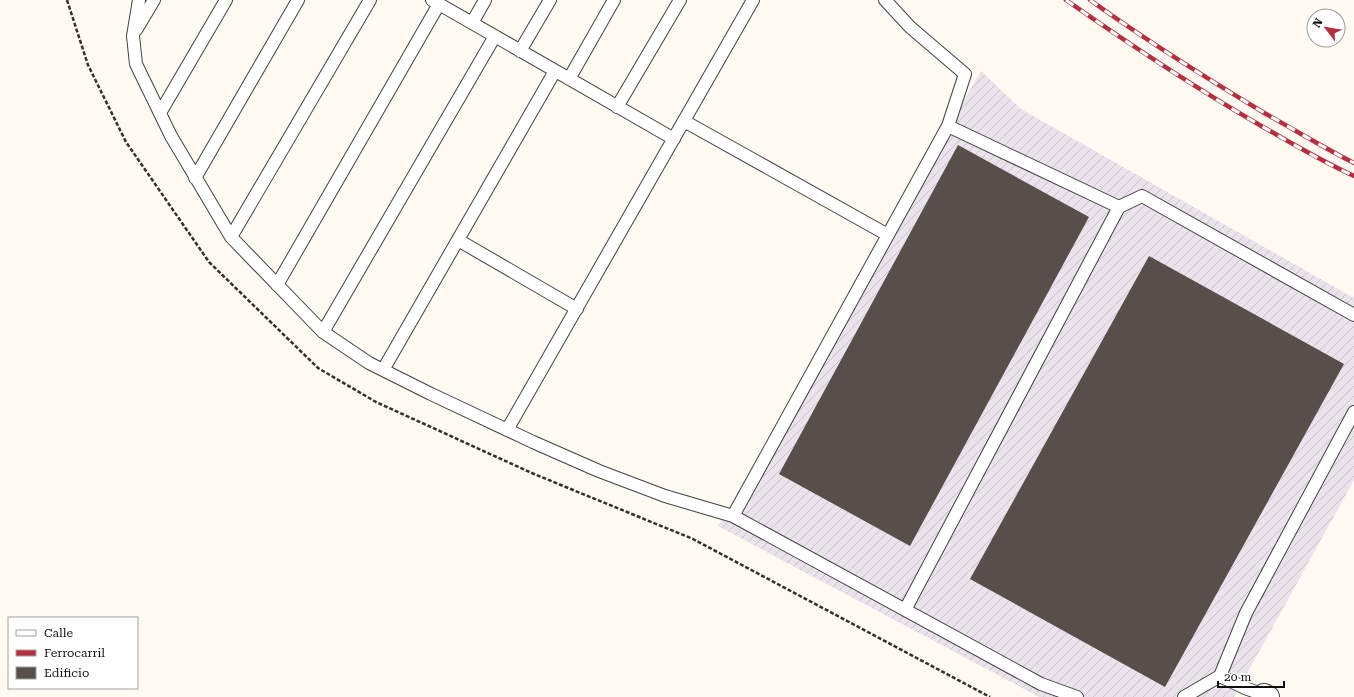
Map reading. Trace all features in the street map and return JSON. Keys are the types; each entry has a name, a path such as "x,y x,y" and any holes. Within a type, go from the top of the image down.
{"lane":[{"path":"139,0 133,36 136,64 171,136 231,237 323,332 369,364 507,430 599,471 665,496 734,516 1041,684 1077,697"},
{"path":"133,36 154,0"},
{"path":"160,113 226,0"},
{"path":"195,178 298,0"},
{"path":"231,237 370,0"},
{"path":"472,23 485,0"},
{"path":"520,51 550,0"},
{"path":"569,79 614,0"},
{"path":"617,107 680,0"},
{"path":"507,430 753,0"},
{"path":"734,516 948,126 964,74 910,27 885,0"},
{"path":"277,285 435,2 674,139"},
{"path":"323,332 494,36"},
{"path":"382,370 555,71"},
{"path":"684,121 888,235"},
{"path":"948,126 1119,207"},
{"path":"905,610 1119,207 1142,196 1354,315"},
{"path":"458,240 576,309"},
{"path":"1184,697 1220,676 1246,613 1354,412"},
{"path":"1220,676 1266,696"}],"shaded area":[{"path":"981,71 1021,109 1354,298 1354,480 1234,697 1039,697 718,526"}],"building":[{"path":"958,145 1089,217 910,546 779,474"},
{"path":"1149,256 1344,364 1165,687 970,579"}],"railway":[{"path":"1066,0 1137,49 1209,95 1305,151 1354,176"},
{"path":"1090,0 1155,45 1221,87 1354,163"}]}
